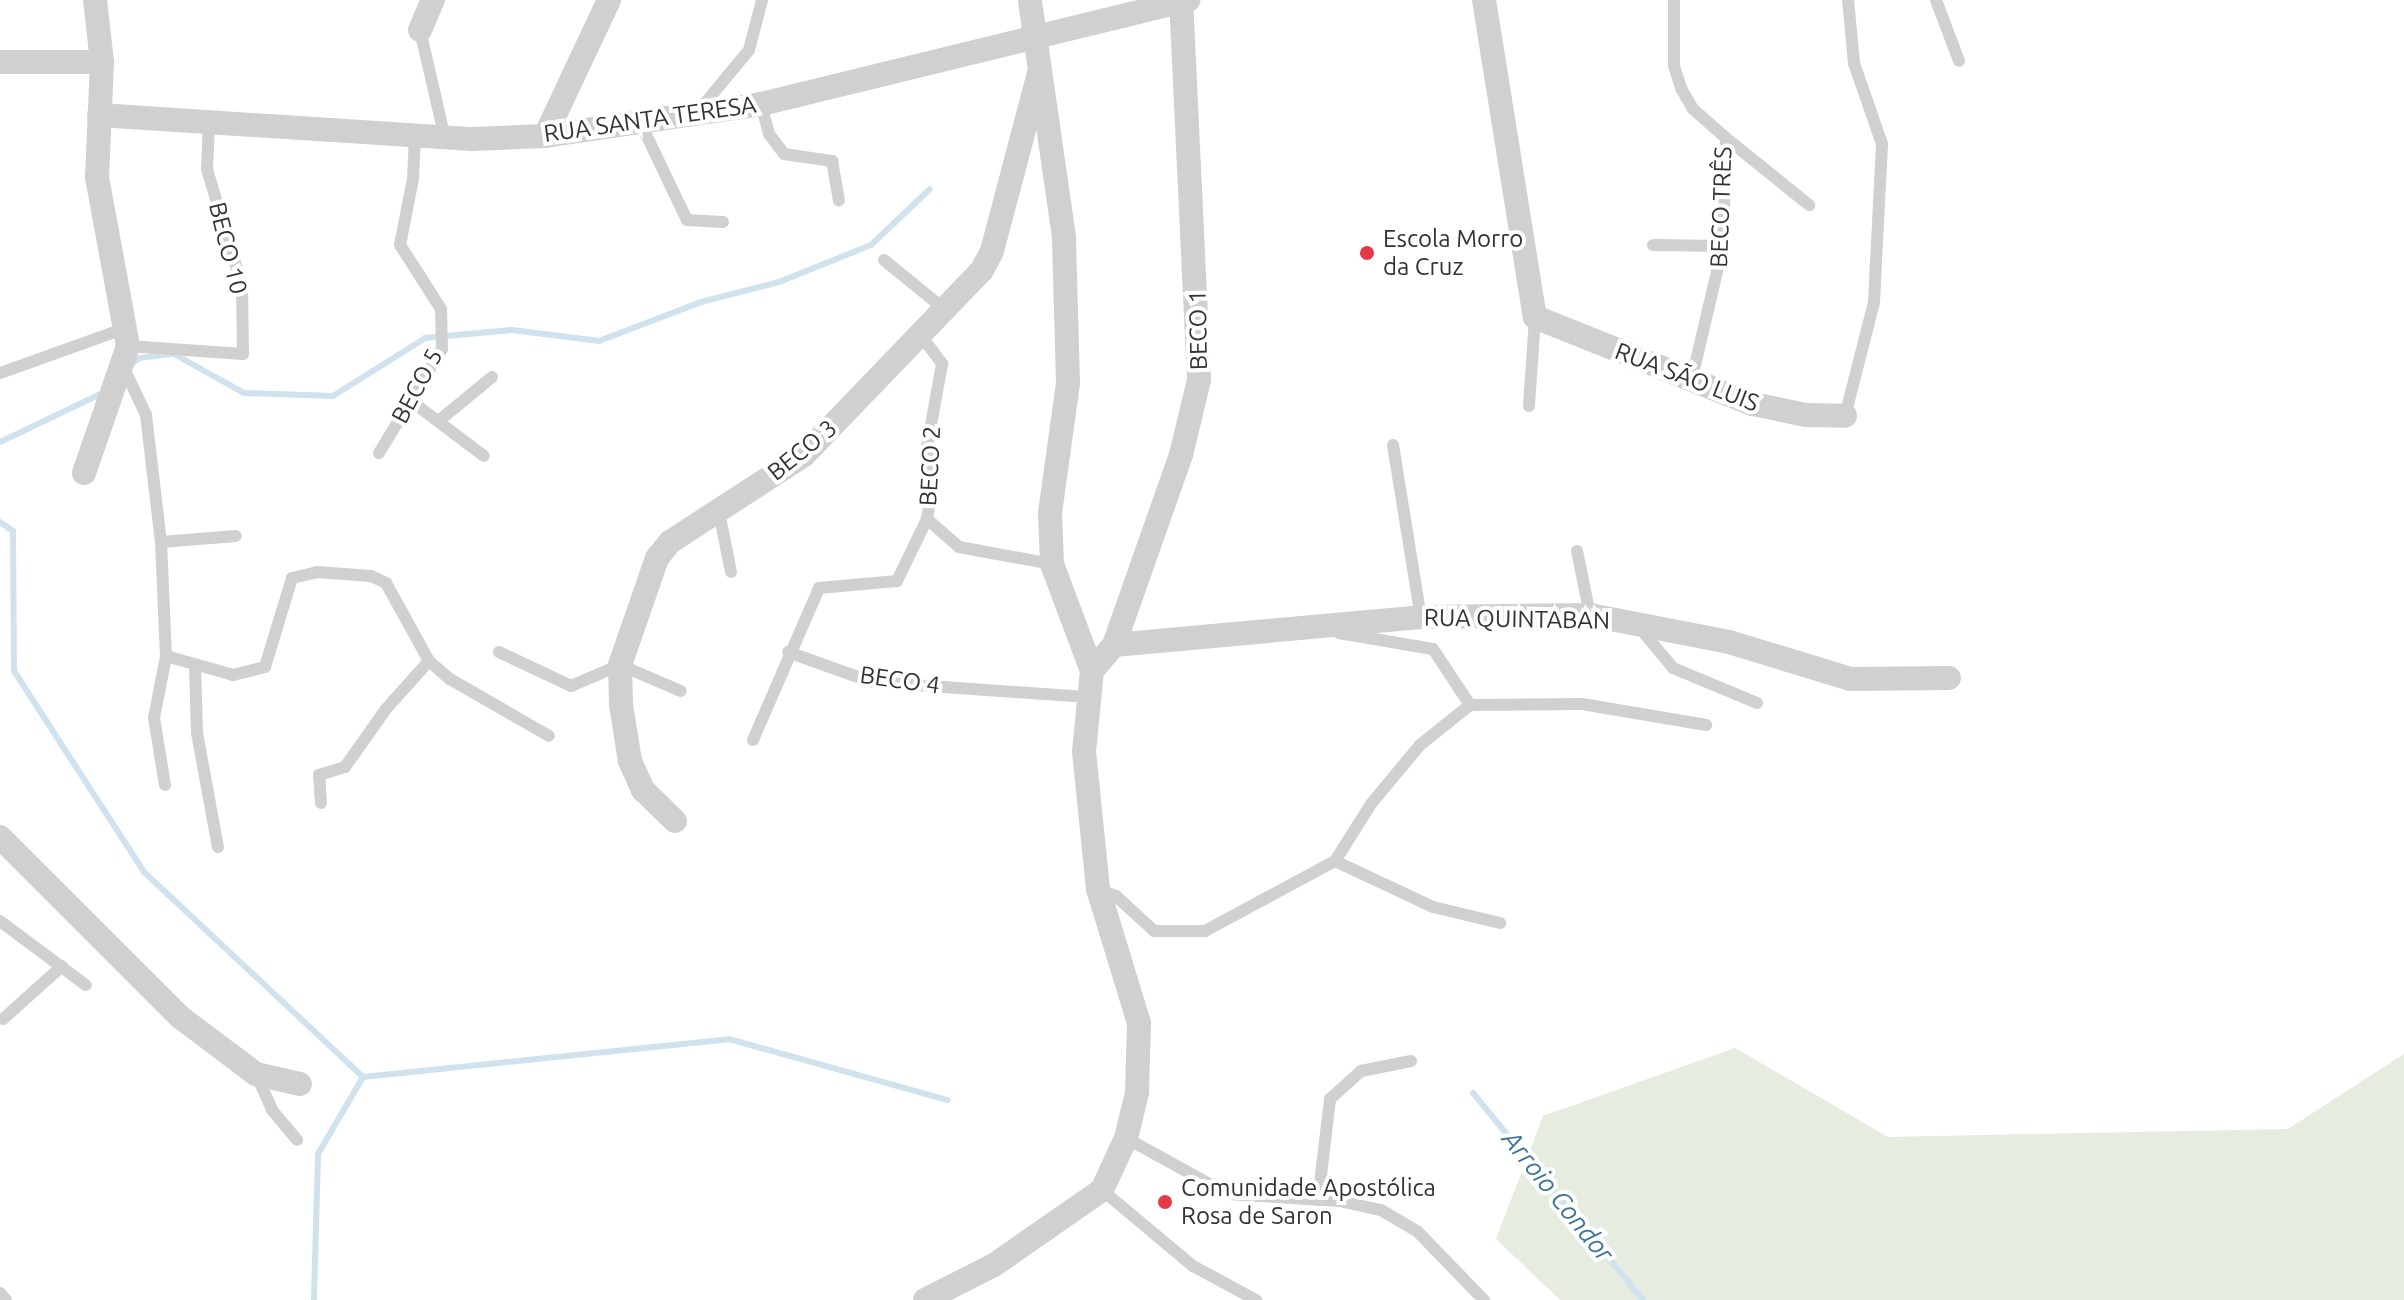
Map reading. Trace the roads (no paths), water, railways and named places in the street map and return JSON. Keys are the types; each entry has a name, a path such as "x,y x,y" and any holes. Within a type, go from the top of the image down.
{"street":[{"path":"84,473 126,347 97,177 102,62 95,0"},
{"path":"420,30 433,0"},
{"path":"545,136 609,0"},
{"path":"925,1300 994,1265 1102,1190 1126,1138 1137,1093 1139,1023 1098,889 1084,752 1092,671 1052,564 1050,513 1068,383 1064,237 1030,0"},
{"path":"1484,0 1535,317"},
{"name":"RUA SANTA TERESA","path":"99,115 445,138 545,136 761,104 1038,40 1185,1"},
{"name":"BECO 1","path":"1114,645 1181,455 1199,380 1185,1"},
{"path":"0,62 102,62"},
{"name":"BECO 3","path":"675,821 643,790 630,761 620,665 657,558 670,542 719,512 824,437 918,332 944,309 992,251 1041,66"},
{"name":"RUA SÃO LUIS","path":"1535,317 1691,382 1774,409 1845,416"},
{"name":"RUA QUINTABAN","path":"1114,645 1421,617 1590,615 1729,642 1851,679 1949,678"},
{"path":"1092,671 1114,645"},
{"path":"0,837 180,1017 256,1074 300,1084"}],"lane":[{"path":"693,116 749,50 762,0"},
{"name":"BECO TRÊS","path":"1674,0 1674,66 1682,90 1693,109 1726,138 1723,246 1691,382"},
{"path":"1845,416 1874,302 1882,144 1854,63 1848,0"},
{"path":"1936,0 1959,61"},
{"path":"420,30 445,138"},
{"path":"761,104 769,134 784,154 832,161 839,200"},
{"name":"BECO 10","path":"126,347 243,354 242,286 207,169 209,124"},
{"path":"641,124 687,220 723,222"},
{"name":"BECO 5","path":"379,453 442,349 441,309 400,245 413,179 415,136"},
{"path":"1726,138 1809,205"},
{"path":"1653,245 1723,246"},
{"path":"884,260 944,309"},
{"path":"1529,406 1535,317"},
{"name":"BECO 2","path":"918,332 942,364 927,447 932,491 927,519 959,547 1052,564"},
{"path":"0,373 126,347 146,415 161,542 166,656 154,718 165,785"},
{"path":"441,419 492,377"},
{"path":"411,401 441,419 484,456"},
{"path":"1393,445 1421,617"},
{"path":"719,512 731,572"},
{"path":"753,740 788,652 819,588 897,581 927,519"},
{"path":"161,542 236,536"},
{"path":"1577,551 1590,615"},
{"path":"166,656 233,675 265,667 292,578 317,572 371,576 386,583 429,661 450,679 549,736"},
{"path":"1636,624 1673,668 1757,703"},
{"path":"1310,628 1433,649 1470,705"},
{"path":"499,652 571,686 620,665 681,691"},
{"name":"BECO 4","path":"788,652 872,682 1088,697"},
{"path":"321,803 319,775 345,767 386,709 429,661"},
{"path":"195,665 197,733 218,847"},
{"path":"1098,889 1116,896 1154,931 1205,931 1335,861 1371,804 1420,745 1470,705 1582,704 1706,725"},
{"path":"1335,861 1433,907 1500,923"},
{"path":"0,921 86,985"},
{"path":"3,1019 62,966"},
{"path":"1318,1200 1330,1099 1361,1071 1411,1061"},
{"path":"256,1074 272,1110 297,1140"},
{"path":"1126,1138 1228,1194 1318,1200 1381,1210 1418,1232 1484,1300"},
{"path":"1102,1190 1193,1266 1256,1300"},
{"path":"0,1293 6,1300"}],"waterway":[{"path":"132,364 139,358 174,354 244,393 333,396 425,338 512,330 599,341 701,302 779,282 871,245 930,189"},
{"path":"0,442 105,392"},
{"path":"0,522 13,531 14,671 144,872 363,1077 318,1154 314,1300"},
{"path":"363,1077 729,1039 948,1100"},
{"name":"Arroio Condor","path":"1473,1093 1643,1300"}],"place":[{"name":"Escola Morro da Cruz","path":"1367,253"},
{"name":"Comunidade Apostólica Rosa de Saron","path":"1165,1202"}]}
